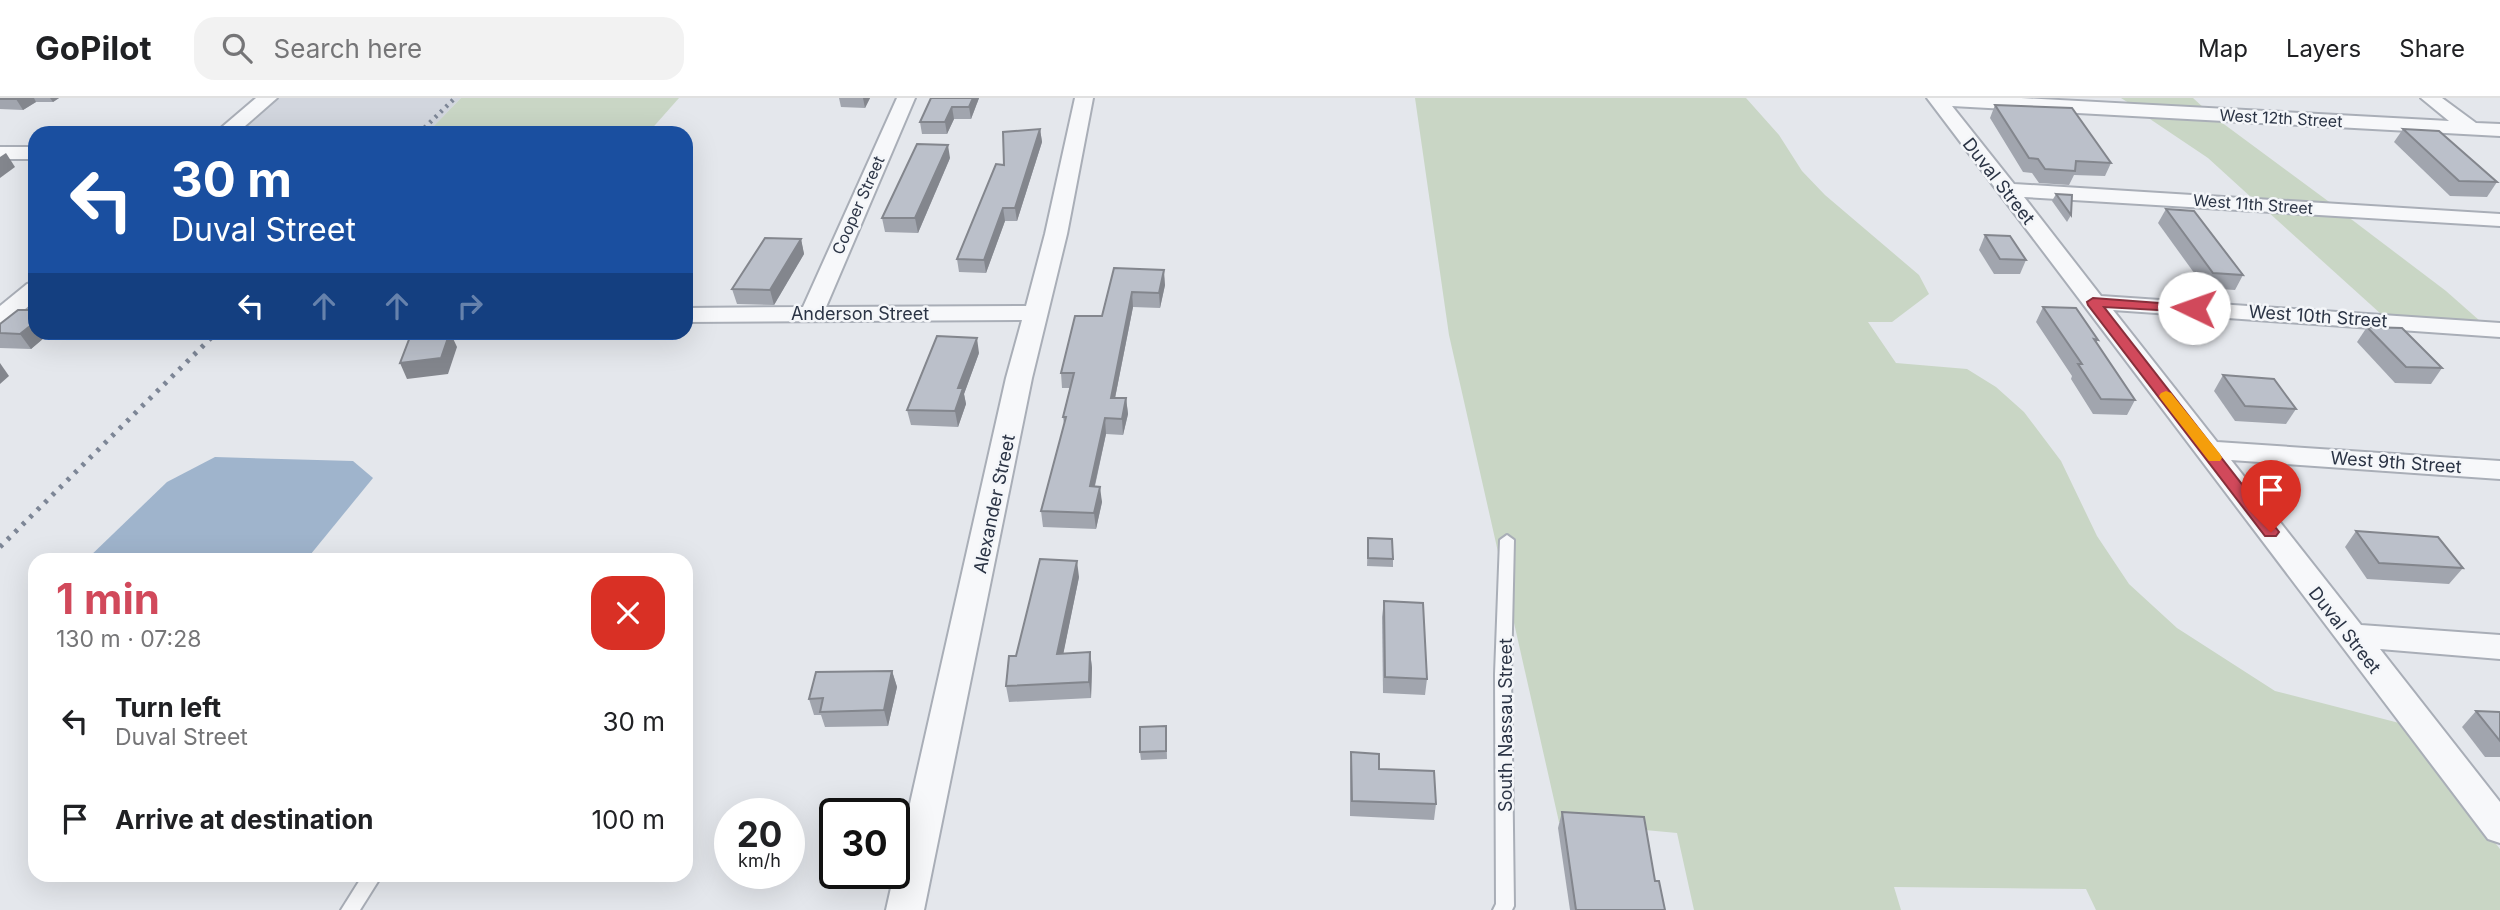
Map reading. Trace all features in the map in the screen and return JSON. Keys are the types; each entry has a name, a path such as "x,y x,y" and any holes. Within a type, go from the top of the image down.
{"street":[{"path":"234,126 268,98"},
{"name":"Cooper Street","path":"812,313 906,98"},
{"name":"Alexander Street","path":"905,910 1034,313 1056,234 1084,98"},
{"name":"West 12th Street","path":"1936,98 2500,130"},
{"name":"Duval Street","path":"1936,98 2348,635 2500,828"},
{"path":"2430,98 2500,149"},
{"path":"0,153 28,153"},
{"name":"West 11th Street","path":"2006,190 2500,220"},
{"path":"3,313 28,294"},
{"name":"West 10th Street","path":"2093,302 2500,330"},
{"name":"Anderson Street","path":"693,315 1034,313"},
{"name":"West 9th Street","path":"2208,450 2500,470"},
{"path":"2348,635 2500,647"}],"lane":[{"name":"South Nassau Street","path":"1502,910 1505,894 1503,674 1507,540"},
{"path":"350,910 368,882"}],"shaded area":[{"path":"277,98 461,98 434,126 245,126"}],"green space":[{"path":"461,98 679,98 654,126 434,126"},
{"path":"1415,98 1746,98 1779,135 1802,171 1825,195 1919,275 1929,294 1892,322 1868,322 1896,363 1967,369 1996,387 2024,412 2061,461 2097,536 2129,584 2177,628 2275,691 2403,724 2500,849 2500,910 2096,910 2086,889 1894,887 1901,910 1694,910 1677,833 1559,822 1449,335"},
{"path":"2121,98 2193,98 2205,109 2132,105"},
{"path":"2144,115 2217,119 2332,204 2253,199 2208,158"},
{"path":"2267,211 2347,216 2446,291 2480,321 2381,314"}],"water":[{"path":"215,457 353,461 373,478 312,553 93,553 167,482"}],"building":[{"path":"931,98 973,98 969,107 952,107 945,122 920,122"},
{"path":"1995,105 2072,108 2111,163 2076,161 2075,171 2045,169 2038,159 2029,158"},
{"path":"1040,129 1015,208 1003,208 984,260 957,259 996,164 1004,165 1003,132"},
{"path":"2403,129 2439,131 2497,182 2459,181"},
{"path":"917,144 948,145 915,218 882,218"},
{"path":"2056,194 2072,195 2071,215"},
{"path":"2166,209 2194,211 2243,275 2213,273"},
{"path":"1985,235 2010,236 2026,260 2000,259"},
{"path":"765,238 801,239 770,290 732,289"},
{"path":"1114,268 1164,270 1159,293 1132,292 1111,398 1126,398 1122,419 1105,418 1090,486 1100,487 1094,513 1041,511 1066,417 1063,417 1074,373 1061,373 1075,316 1102,316"},
{"path":"2043,307 2076,308 2135,400 2101,399 2078,364 2082,364"},
{"path":"18,310 28,310 28,328 20,334 0,333 0,324"},
{"path":"2367,327 2402,328 2442,368 2406,367"},
{"path":"937,336 977,338 958,388 963,388 955,411 907,410"},
{"path":"409,340 447,340 441,358 400,363"},
{"path":"2223,375 2274,379 2296,409 2245,406"},
{"path":"2356,531 2438,537 2463,568 2379,563"},
{"path":"1368,538 1392,539 1393,559 1368,558"},
{"path":"1040,559 1077,561 1057,654 1090,652 1089,682 1006,686 1009,656 1016,656"},
{"path":"1384,601 1423,603 1427,679 1385,677"},
{"path":"892,671 884,710 820,712 823,698 809,699 816,672"},
{"path":"2476,711 2500,712 2500,741"},
{"path":"1166,726 1166,751 1140,752 1140,727"},
{"path":"1351,752 1379,754 1379,769 1434,771 1436,804 1352,801"},
{"path":"1562,812 1644,817 1655,881 1659,881 1665,910 1576,910"}],"railway":[{"path":"426,126 455,98"},
{"path":"0,547 209,340"}],"slow traffic":[{"path":"2166,396 2214,458"}],"route":[{"path":"2194,308 2093,302 2271,532"}]}
